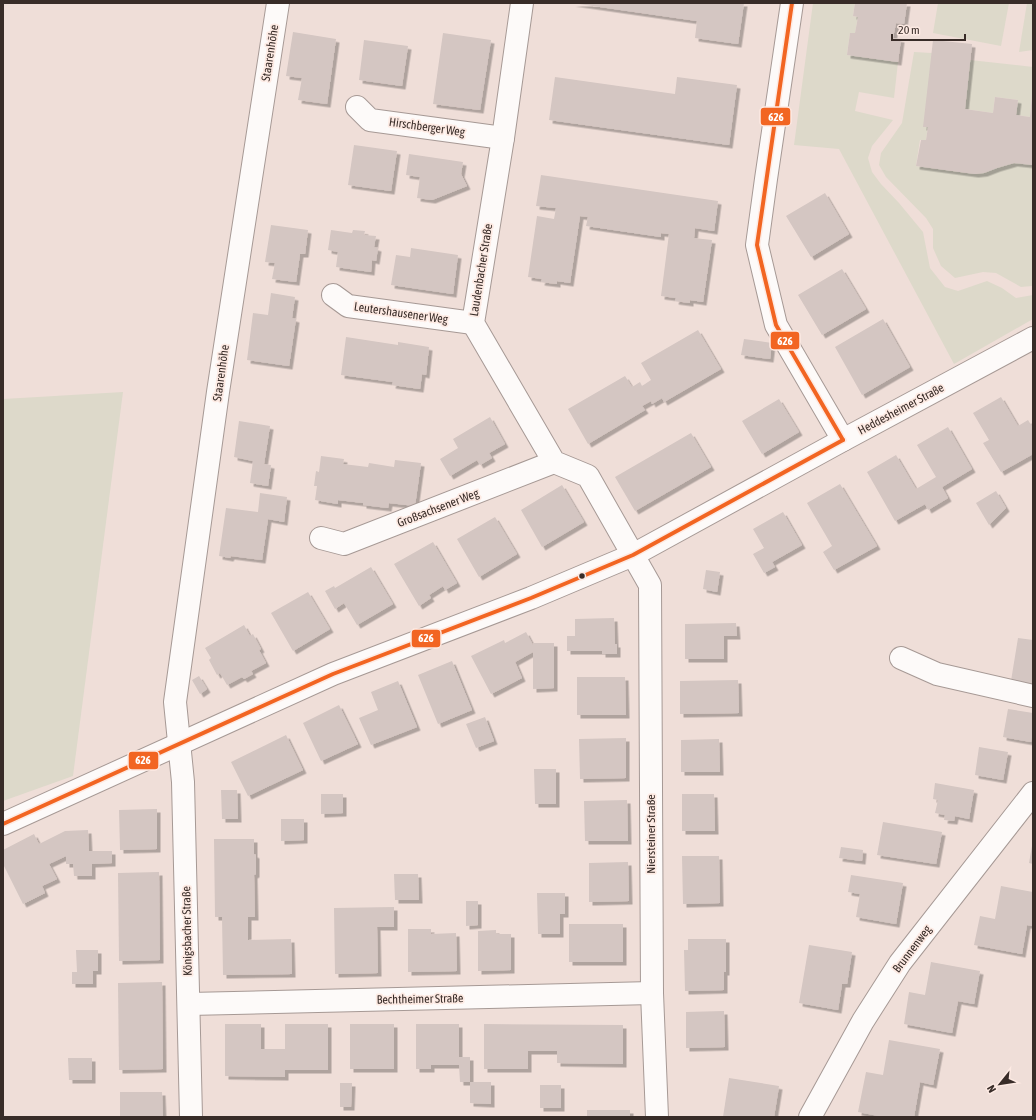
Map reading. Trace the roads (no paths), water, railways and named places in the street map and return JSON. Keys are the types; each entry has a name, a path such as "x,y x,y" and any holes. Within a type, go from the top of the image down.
{"street":[{"name":"Staarenhöhe","path":"179,745 175,702 176,694 218,392 278,3"},
{"name":"Laudenbacher Straße","path":"522,3 503,138 473,323 554,462"},
{"path":"792,3 757,245 776,325 842,440"},
{"name":"Hirschberger Weg","path":"357,107 370,120 503,138"},
{"name":"Leutershausener Weg","path":"332,295 348,306 473,323"},
{"name":"Heddesheimer Straße","path":"3,824 333,674 531,598 633,555 842,440 1033,338"},
{"path":"554,462 588,476 633,555"},
{"name":"Großsachsener Weg","path":"321,538 344,544 554,462"},
{"name":"Niersteiner Straße","path":"633,555 650,585 652,993 657,1117"},
{"path":"901,658 936,674 1033,696"},
{"name":"Königsbacher Straße","path":"179,745 183,782 191,1117"},
{"name":"Brunnenweg","path":"810,1117 863,1021 900,963 1033,793"},
{"name":"Bechtheimer Straße","path":"189,1004 652,993"}]}
